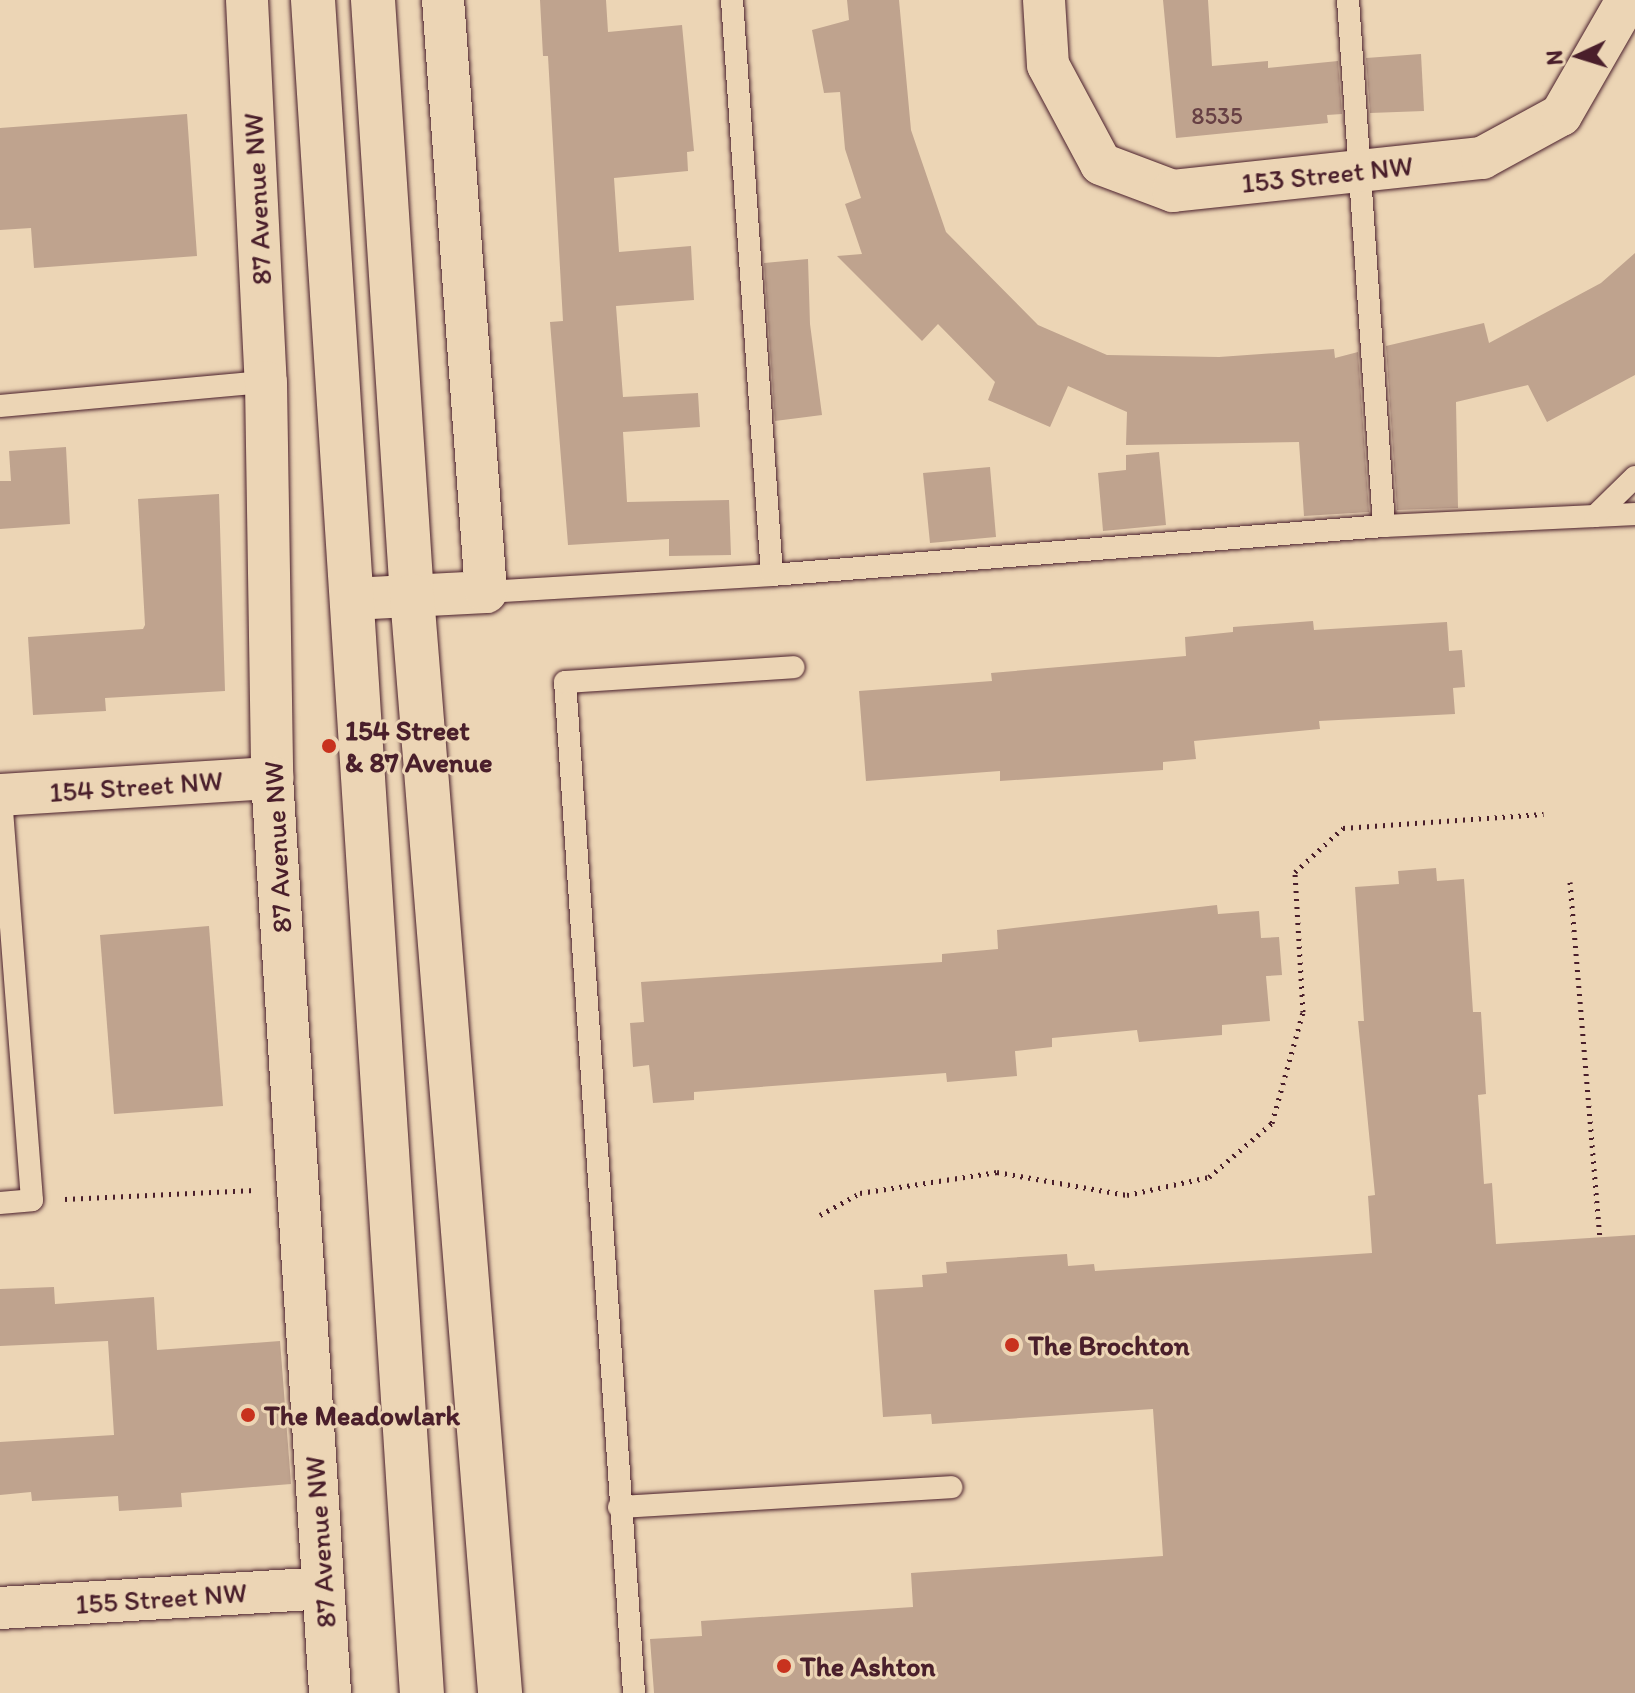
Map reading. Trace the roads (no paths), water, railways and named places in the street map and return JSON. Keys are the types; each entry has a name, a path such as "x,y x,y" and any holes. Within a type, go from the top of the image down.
{"main road":[{"path":"313,0 422,1693"},
{"path":"373,0 412,596 500,1693"}],"street":[{"name":"87 Avenue NW","path":"247,0 266,382 272,778 330,1693"},
{"path":"352,599 486,592 443,0"},
{"name":"153 Street NW","path":"1044,0 1048,65 1101,164 1173,191 1482,158 1561,115 1627,0"},
{"name":"154 Street NW","path":"0,795 272,778"},
{"name":"155 Street NW","path":"0,1608 323,1588"}],"lane":[{"path":"732,0 772,575"},
{"path":"1348,0 1384,526"},
{"path":"0,406 266,382"},
{"path":"1595,516 1635,477"},
{"path":"486,592 772,575 1384,526 1635,514"},
{"path":"634,1693 565,682 794,667"},
{"path":"0,795 32,1200 0,1203"},
{"path":"619,1507 951,1487"}],"place":[{"name":"154 Street & 87 Avenue","path":"329,746"},
{"name":"The Brochton","path":"1012,1345"},
{"name":"The Meadowlark","path":"248,1415"},
{"name":"The Ashton","path":"784,1666"}]}
